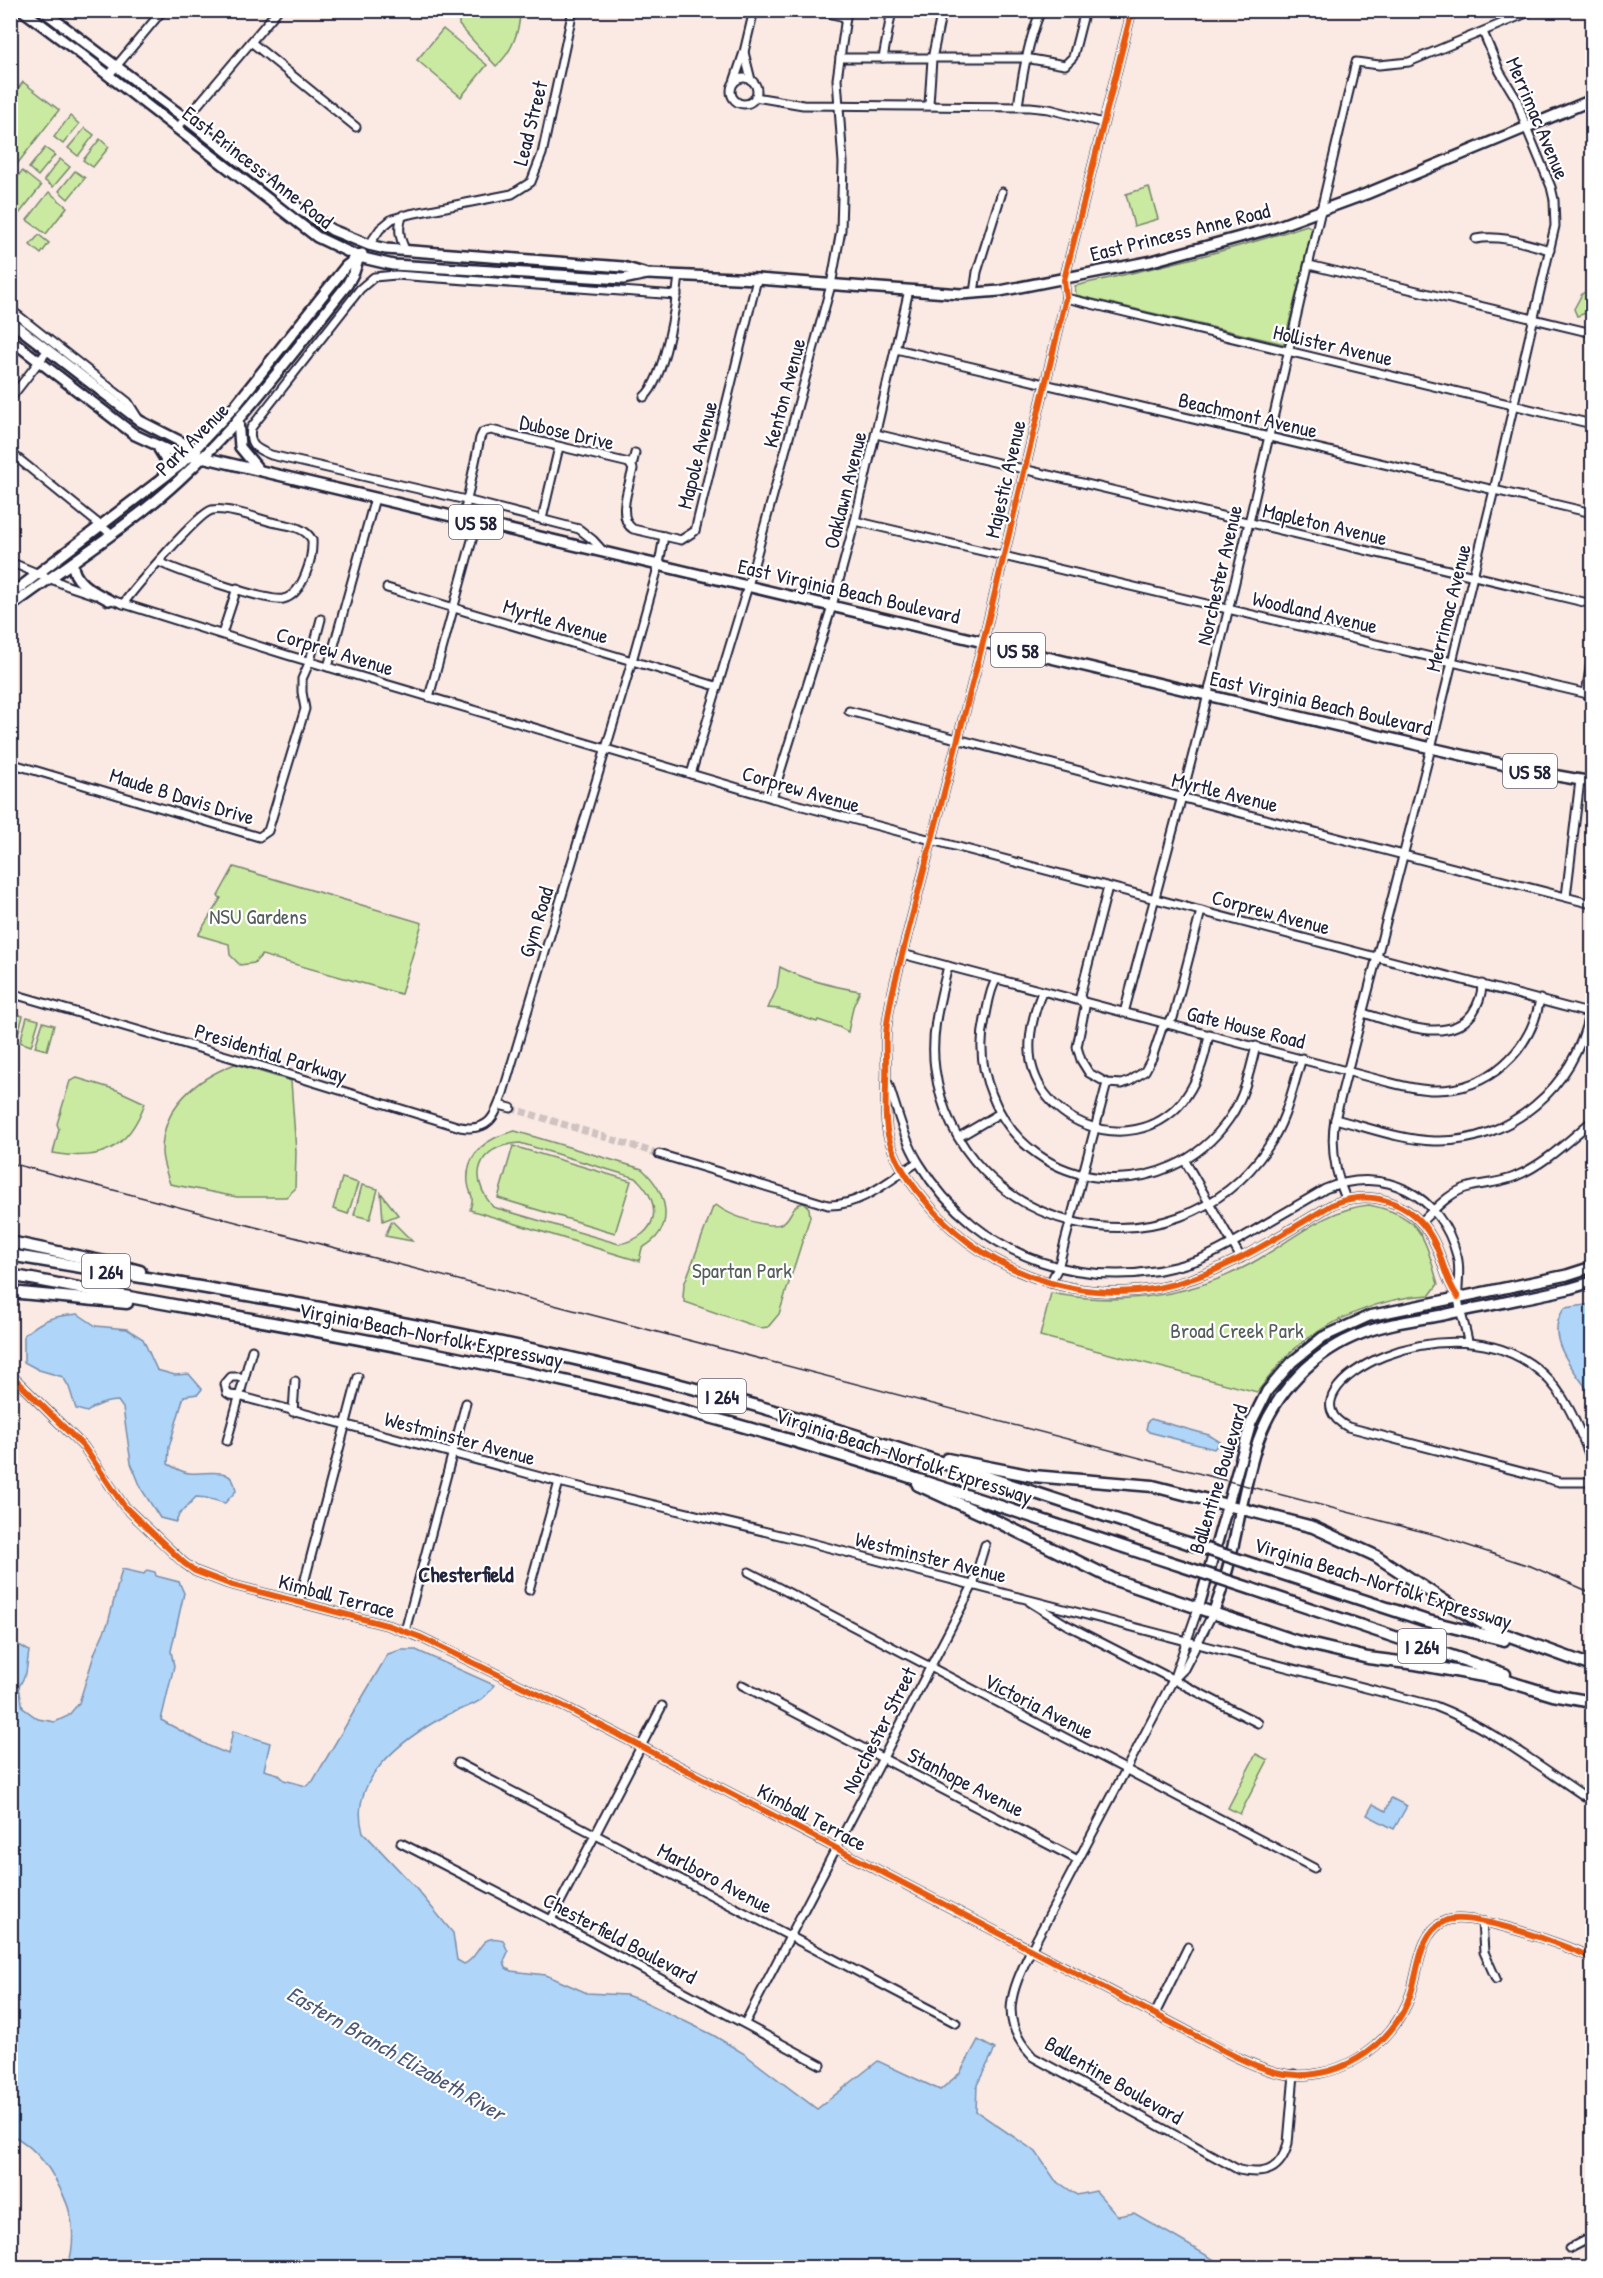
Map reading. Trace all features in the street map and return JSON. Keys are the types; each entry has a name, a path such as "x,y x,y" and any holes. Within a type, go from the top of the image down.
{"highway":[{"path":"10,1242 110,1263 201,1288"},
{"name":"Virginia Beach-Norfolk Expressway","path":"10,1255 429,1328 589,1362 754,1405 904,1451 1424,1620 1495,1637 1593,1667"},
{"name":"Virginia Beach-Norfolk Expressway","path":"10,1275 431,1352 571,1382 739,1425 894,1472 1593,1702"},
{"path":"10,1292 174,1306"},
{"path":"904,1451 1033,1476 1153,1486 1304,1524 1335,1535 1376,1556 1496,1631 1593,1667"},
{"path":"894,1472 923,1489 986,1516 1094,1570 1133,1587 1198,1609 1326,1649 1368,1658 1494,1677 1553,1695 1593,1702"}],"main road":[{"name":"East Princess Anne Road","path":"22,10 317,237 359,257 393,265 623,279 647,274 679,275 974,293 1064,280 1204,248 1320,212 1593,100"},
{"name":"East Princess Anne Road","path":"47,12 302,211 332,230 369,245 406,251 623,267 647,274"},
{"name":"Park Avenue","path":"10,595 162,479 186,458 258,379 346,266 359,257 369,245"},
{"name":"Park Avenue","path":"10,607 73,563 178,482 238,419 347,285 359,257"},
{"path":"10,321 140,421 196,448 202,457"},
{"name":"East Virginia Beach Boulevard","path":"10,339 125,428 153,444 186,458 202,457 259,470 1431,748 1540,773 1593,782"},
{"path":"238,419 240,447 259,470"},
{"path":"153,444 162,451 167,462 162,479"},
{"path":"73,563 77,577 109,600"},
{"name":"Ballentine Boulevard","path":"1198,1609 1248,1431 1258,1407 1279,1375 1305,1349 1334,1330 1369,1316 1567,1275 1593,1267"},
{"name":"Ballentine Boulevard","path":"1213,1613 1225,1580 1254,1456 1264,1427 1276,1404 1306,1368 1328,1350 1363,1333 1593,1282"}],"street":[{"path":"109,75 163,10"},
{"path":"177,128 278,10"},
{"name":"Lead Street","path":"369,245 385,224 403,215 512,194 531,182 542,154 573,10"},
{"path":"754,10 731,92 736,101 747,103 755,97 803,105 1018,106 1049,109 1103,123"},
{"path":"813,10 846,14"},
{"path":"883,58 892,10"},
{"path":"929,104 932,59 942,10"},
{"path":"1018,106 1025,58 1031,34 1041,10"},
{"path":"840,58 1025,58 1060,65 1070,62 1073,57 1085,10"},
{"name":"Majestic Avenue","path":"1132,10 1064,280 1066,298 983,642 889,1011 886,1033 886,1121 892,1146 904,1171 929,1206 972,1245 1005,1265 1050,1283 1104,1291 1138,1290 1203,1276 1223,1268 1333,1204 1346,1199"},
{"path":"1320,212 1356,62 1379,65 1409,62 1534,10"},
{"path":"39,23 47,12"},
{"name":"Kenton Avenue","path":"692,774 716,686 748,586 831,285 841,230 843,193 837,80 846,14"},
{"name":"Merrimac Avenue","path":"1346,1199 1340,1183 1333,1147 1335,1119 1431,748 1555,226 1554,200 1547,176 1517,100 1500,72 1483,32"},
{"path":"251,42 356,127"},
{"path":"744,52 751,80 756,86 755,97"},
{"path":"734,82 744,78 751,80"},
{"path":"974,293 977,272 1002,192"},
{"name":"Norchester Avenue","path":"1124,1013 1208,695 1290,351 1320,212"},
{"path":"403,215 400,236 406,251"},
{"path":"1476,239 1501,238 1550,250"},
{"path":"1309,265 1593,333"},
{"path":"603,551 579,529 466,500 270,455 255,448 251,444 249,435 253,423 360,289 374,277 396,275 677,295"},
{"path":"644,397 655,384 677,295 679,275"},
{"name":"Mapole Avenue","path":"663,536 681,540 695,531 758,279"},
{"name":"Oaklawn Avenue","path":"772,798 832,606 876,434 909,290"},
{"name":"Hollister Avenue","path":"1066,298 1593,424"},
{"path":"10,309 128,402 140,421"},
{"name":"Beachmont Avenue","path":"896,349 1593,513"},
{"path":"10,399 48,350"},
{"path":"238,419 253,423"},
{"name":"Dubose Drive","path":"463,519 480,438 483,432 490,430 632,466 624,515 626,523 633,530 663,536"},
{"name":"Mapleton Avenue","path":"876,434 1593,604"},
{"path":"542,519 559,447"},
{"path":"10,452 111,534"},
{"path":"632,466 635,453"},
{"path":"328,667 375,498"},
{"path":"123,604 135,587 199,518 210,510 225,510 303,530 310,536 312,545 303,583 295,593 276,599 188,574 159,562"},
{"name":"Woodland Avenue","path":"855,520 1589,694"},
{"path":"429,697 477,522"},
{"path":"605,749 659,564 663,536"},
{"name":"Corprew Avenue","path":"10,562 109,600 772,798 1591,1013"},
{"path":"222,634 237,588"},
{"name":"Myrtle Avenue","path":"387,588 716,686"},
{"name":"Maude B Davis Drive","path":"10,763 259,837 264,836 268,831 281,792 305,709 301,685 321,619"},
{"path":"1589,694 1593,655"},
{"name":"Myrtle Avenue","path":"849,711 1593,904"},
{"name":"Gym Road","path":"499,1105 605,749"},
{"path":"1566,897 1580,780"},
{"path":"1108,887 1080,996 1085,1006 1079,1033 1078,1052 1089,1073 1107,1083 1122,1084 1145,1071 1162,1028 1173,1018 1201,911"},
{"name":"Gate House Road","path":"902,954 1384,1081 1428,1090 1470,1084 1493,1073 1523,1044 1534,1023 1540,999"},
{"path":"948,966 936,1015 933,1052 938,1086 944,1106 959,1137 982,1169 1008,1192 1043,1213 1070,1222 1101,1227 1137,1226 1174,1218 1209,1202 1246,1173 1268,1146 1288,1107 1302,1058"},
{"path":"996,980 983,1027 982,1055 988,1086 1000,1113 1031,1150 1052,1162 1096,1178 1128,1179 1159,1172 1185,1161 1209,1143 1230,1117 1245,1086 1256,1046"},
{"path":"1363,1013 1407,1025 1438,1031 1447,1030 1464,1022 1475,1010 1482,984"},
{"path":"1042,992 1029,1042 1037,1079 1043,1091 1060,1111 1080,1124 1094,1129 1117,1131 1139,1129 1151,1125 1172,1112 1182,1103 1196,1082 1209,1035"},
{"name":"Presidential Parkway","path":"10,993 271,1069 460,1128 483,1127 492,1118 499,1105"},
{"path":"1335,1119 1406,1137 1436,1141 1474,1136 1500,1128 1542,1100 1565,1075 1580,1047 1591,1013"},
{"path":"886,1078 904,1132 918,1162 939,1192 973,1224 1026,1257 1058,1268 1116,1275 1154,1271 1197,1260 1232,1243 1325,1189 1340,1183 1367,1180 1395,1185 1419,1197 1434,1211 1448,1232 1458,1258 1460,1282 1458,1297"},
{"path":"1050,1283 1058,1268 1107,1083"},
{"path":"499,1105 511,1108"},
{"path":"959,1137 1000,1113"},
{"path":"1421,1222 1467,1187 1499,1182 1529,1170 1593,1121"},
{"path":"659,1154 828,1205 848,1204 860,1199 918,1162"},
{"path":"1185,1161 1241,1258"},
{"path":"1346,1199 1369,1197 1391,1202 1409,1211 1421,1222 1437,1247 1447,1279 1458,1297 1468,1342"},
{"path":"1593,1461 1564,1399 1543,1374 1504,1349 1468,1342 1436,1342 1389,1354 1357,1371 1339,1384 1332,1395 1331,1407 1336,1419 1348,1427 1560,1482 1593,1482"},
{"path":"227,1441 252,1350"},
{"name":"Kimball Terrace","path":"10,1374 84,1447 124,1506 184,1563 211,1579 405,1631 569,1709 1247,2062 1277,2072 1307,2075 1342,2065 1372,2049 1389,2034 1403,2013 1416,1977 1420,1955 1430,1932 1450,1919 1482,1922 1561,1944 1593,1958"},
{"path":"239,1396 235,1397 227,1393 225,1384 231,1377 243,1379"},
{"path":"299,1602 358,1377"},
{"path":"293,1412 296,1381"},
{"name":"Westminster Avenue","path":"239,1396 559,1482 752,1528 1436,1706 1450,1711 1504,1743 1593,1801"},
{"path":"405,1631 466,1403"},
{"path":"529,1590 559,1482"},
{"name":"Norchester Street","path":"746,2023 973,1585 985,1545"},
{"name":"Victoria Avenue","path":"749,1572 1314,1868"},
{"path":"1025,1599 1067,1625 1258,1724"},
{"name":"Ballentine Boulevard","path":"1198,1609 1173,1680 1031,1950 1014,1987 1011,2005 1013,2028 1022,2045 1033,2057 1239,2170 1254,2174 1267,2171 1277,2165 1285,2154 1294,2074"},
{"name":"Ballentine Boulevard","path":"1173,1680 1184,1669 1213,1613"},
{"name":"Stanhope Avenue","path":"742,1684 1078,1860"},
{"path":"551,1920 662,1706"},
{"name":"Marlboro Avenue","path":"458,1763 956,2023"},
{"name":"Chesterfield Boulevard","path":"402,1843 746,2023 821,2065"},
{"path":"1482,1922 1484,1952 1497,1979"},
{"path":"1155,2014 1188,1947"},
{"path":"1569,2248 1593,2237"}],"green space":[{"path":"459,11 520,11 514,41 502,61 496,66 459,25"},
{"path":"443,29 487,65 461,97 417,60"},
{"path":"23,82 59,110 11,172 11,98"},
{"path":"70,116 79,124 63,144 54,137"},
{"path":"85,128 94,135 78,156 68,148"},
{"path":"100,139 109,147 93,167 83,160"},
{"path":"45,148 55,155 38,176 29,168"},
{"path":"60,159 70,167 53,187 44,180"},
{"path":"22,171 41,186 19,214 11,207 11,185"},
{"path":"75,171 85,178 68,199 59,191"},
{"path":"1149,187 1158,219 1134,226 1126,194"},
{"path":"49,192 67,207 46,234 27,220"},
{"path":"1307,225 1312,229 1284,344 1076,295 1075,286 1221,251"},
{"path":"39,235 49,243 41,254 30,245"},
{"path":"1592,287 1592,311 1577,316 1574,309 1582,294"},
{"name":"NSU Gardens","path":"234,867 422,923 401,994 262,955 254,963 240,965 230,955 229,944 198,935 221,898 218,896"},
{"path":"780,967 819,982 860,991 853,1007 848,1032 818,1020 817,1022 779,1009 768,1008 777,988"},
{"path":"11,1012 23,1016 16,1041 11,1040"},
{"path":"27,1017 39,1020 31,1046 20,1042"},
{"path":"43,1022 54,1025 47,1050 35,1047"},
{"path":"235,1064 291,1081 296,1152 295,1189 286,1197 237,1197 170,1184 162,1152 168,1121 175,1108 195,1086"},
{"path":"77,1078 117,1090 145,1103 130,1131 111,1149 85,1155 53,1153 59,1129 57,1124 70,1081"},
{"path":"515,1131 642,1169 658,1188 665,1210 661,1230 642,1248 639,1261 470,1210 472,1198 468,1172 470,1163 488,1142","holes":["520,1143 636,1178 651,1198 653,1218 642,1234 619,1244 493,1207 480,1184 479,1173 486,1156 494,1150"]},
{"path":"513,1146 631,1181 615,1233 498,1198"},
{"path":"342,1178 358,1183 348,1214 333,1209"},
{"path":"362,1185 378,1189 370,1219 354,1215"},
{"path":"381,1193 398,1215 383,1221"},
{"name":"Spartan Park","path":"804,1203 809,1208 810,1217 779,1314 768,1327 760,1328 685,1302 684,1285 713,1207 716,1205 749,1221 778,1225 787,1219 797,1205"},
{"name":"Broad Creek Park","path":"1369,1205 1401,1215 1411,1222 1424,1241 1438,1284 1430,1295 1375,1305 1323,1329 1293,1350 1257,1392 1040,1336 1051,1293 1104,1299 1158,1295 1184,1290 1235,1272 1325,1218"},
{"path":"392,1221 412,1241 385,1236"},
{"path":"1256,1754 1268,1760 1240,1814 1228,1808"}],"water":[{"path":"1592,1304 1592,1396 1564,1354 1557,1331 1559,1319 1565,1308"},
{"path":"78,1314 96,1326 127,1329 143,1339 157,1370 175,1375 189,1374 202,1389 198,1394 184,1396 169,1447 168,1464 187,1473 219,1473 230,1477 236,1491 225,1503 196,1497 179,1515 176,1522 160,1518 142,1490 131,1463 123,1408 118,1401 102,1404 87,1412 76,1409 63,1377 39,1370 24,1362 24,1335 49,1319"},
{"path":"1151,1419 1209,1435 1220,1442 1214,1449 1149,1432 1146,1429"},
{"name":"Eastern Branch Elizabeth River","path":"122,1569 144,1574 147,1570 155,1572 156,1576 179,1582 184,1593 171,1651 174,1666 161,1720 228,1754 233,1731 270,1743 264,1770 278,1774 284,1780 306,1786 313,1781 388,1654 401,1650 416,1650 494,1685 484,1697 472,1705 429,1725 397,1749 371,1778 363,1795 360,1813 363,1832 414,1886 453,1933 457,1960 464,1964 470,1961 480,1946 489,1939 503,1940 508,1952 504,1961 506,1968 511,1971 546,1975 587,1993 626,1995 643,2001 713,2035 743,2053 817,2109 878,2061 940,2090 960,2073 978,2040 995,2049 977,2085 976,2111 1036,2152 1055,2180 1077,2195 1096,2191 1118,2216 1134,2213 1223,2265 1230,2263 1237,2267 68,2267 73,2240 71,2216 67,2204 49,2169 37,2154 11,2135 11,1643 29,1651 26,1673 19,1687 23,1708 38,1719 55,1722 68,1716 79,1703 95,1652 108,1623"},
{"path":"1391,1798 1407,1806 1394,1829 1367,1815 1373,1804 1386,1811"}],"tunnel":[{"path":"511,1108 659,1154"}],"tram line":[{"path":"10,1163 1439,1536 1533,1567 1592,1593"}],"cycle path":[{"path":"1132,10 1064,280 1066,298 983,642 892,995 886,1041 888,1135 898,1161 907,1176 946,1223 971,1244 999,1261 1028,1275 1060,1285 1092,1291 1125,1292 1182,1282 1249,1254 1333,1204 1349,1199 1364,1198 1393,1203 1407,1210 1418,1220 1436,1246 1448,1279 1458,1297"},
{"path":"10,1374 84,1447 124,1506 195,1571 229,1584 390,1626 420,1637 569,1709 1252,2064 1275,2072 1297,2075 1318,2074 1339,2068 1376,2046 1403,2013 1425,1943 1436,1927 1445,1921 1475,1920 1496,1924 1562,1945 1592,1958"}],"district":[{"name":"Chesterfield","path":"466,1574"}]}
